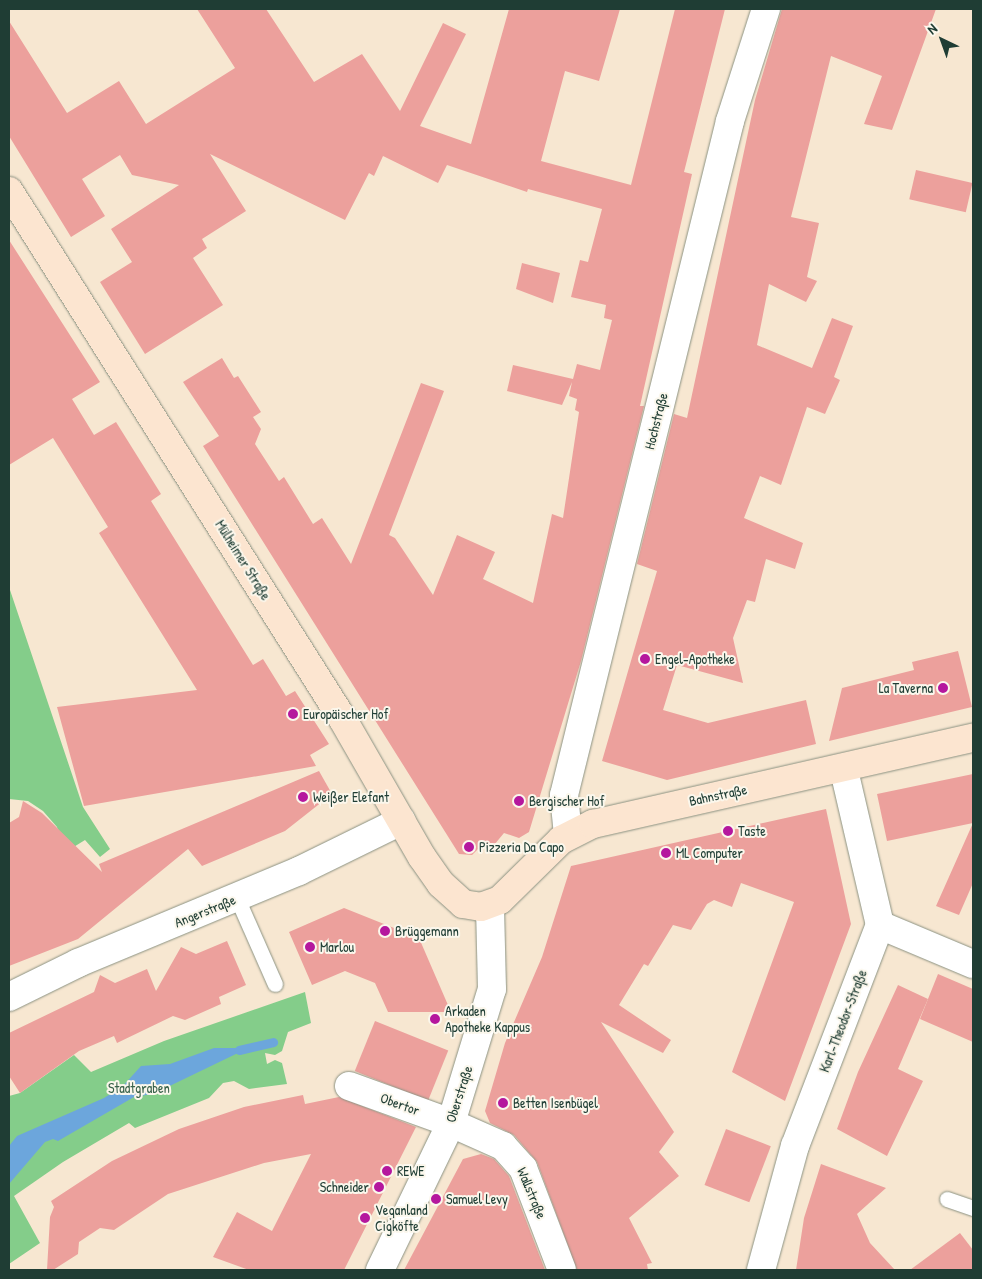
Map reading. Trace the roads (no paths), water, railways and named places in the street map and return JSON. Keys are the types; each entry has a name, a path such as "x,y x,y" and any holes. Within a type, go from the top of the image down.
{"street":[{"name":"Hochstraße","path":"568,836 564,795 730,121 766,9"},
{"name":"Mülheimer Straße","path":"9,191 319,681 422,857 441,884 458,901 475,907 490,905"},
{"name":"Bahnstraße","path":"490,905 512,891 568,836 598,822 671,805 844,770 973,738"},
{"path":"844,770 880,925 973,964"},
{"name":"Angerstraße","path":"9,997 78,963 237,898 401,821"},
{"name":"Oberstraße","path":"380,1270 451,1123 492,989 490,905"},
{"name":"Karl-Theodor-Straße","path":"761,1270 795,1146 880,925"},
{"name":"Obertor","path":"349,1086 451,1123"},
{"name":"Wallstraße","path":"451,1123 491,1139 514,1156 528,1179 562,1270"}],"lane":[{"path":"237,898 276,984"},
{"path":"947,1199 973,1208"}],"water":[{"name":"Stadtgraben","path":"214,1048 238,1048 238,1053 153,1094 134,1097 58,1141 53,1139 45,1142 9,1184 9,1146 17,1136 104,1098 122,1087 141,1066 170,1064"}],"waterway":[{"name":"Stadtgraben","path":"239,1050 273,1042"}],"place":[{"name":"Engel-Apotheke","path":"645,659"},
{"name":"La Taverna","path":"943,688"},
{"name":"Europäischer Hof","path":"293,714"},
{"name":"Weißer Elefant","path":"303,797"},
{"name":"Bergischer Hof","path":"519,801"},
{"name":"Taste","path":"728,831"},
{"name":"Pizzeria Da Capo","path":"469,847"},
{"name":"ML Computer","path":"666,853"},
{"name":"Brüggemann","path":"385,931"},
{"name":"Marlou","path":"310,947"},
{"name":"Arkaden Apotheke Kappus","path":"435,1019"},
{"name":"Betten Isenbügel","path":"503,1103"},
{"name":"REWE","path":"387,1171"},
{"name":"Schneider","path":"379,1187"},
{"name":"Samuel Levy","path":"436,1199"},
{"name":"Veganland Cigköfte","path":"365,1218"}]}
